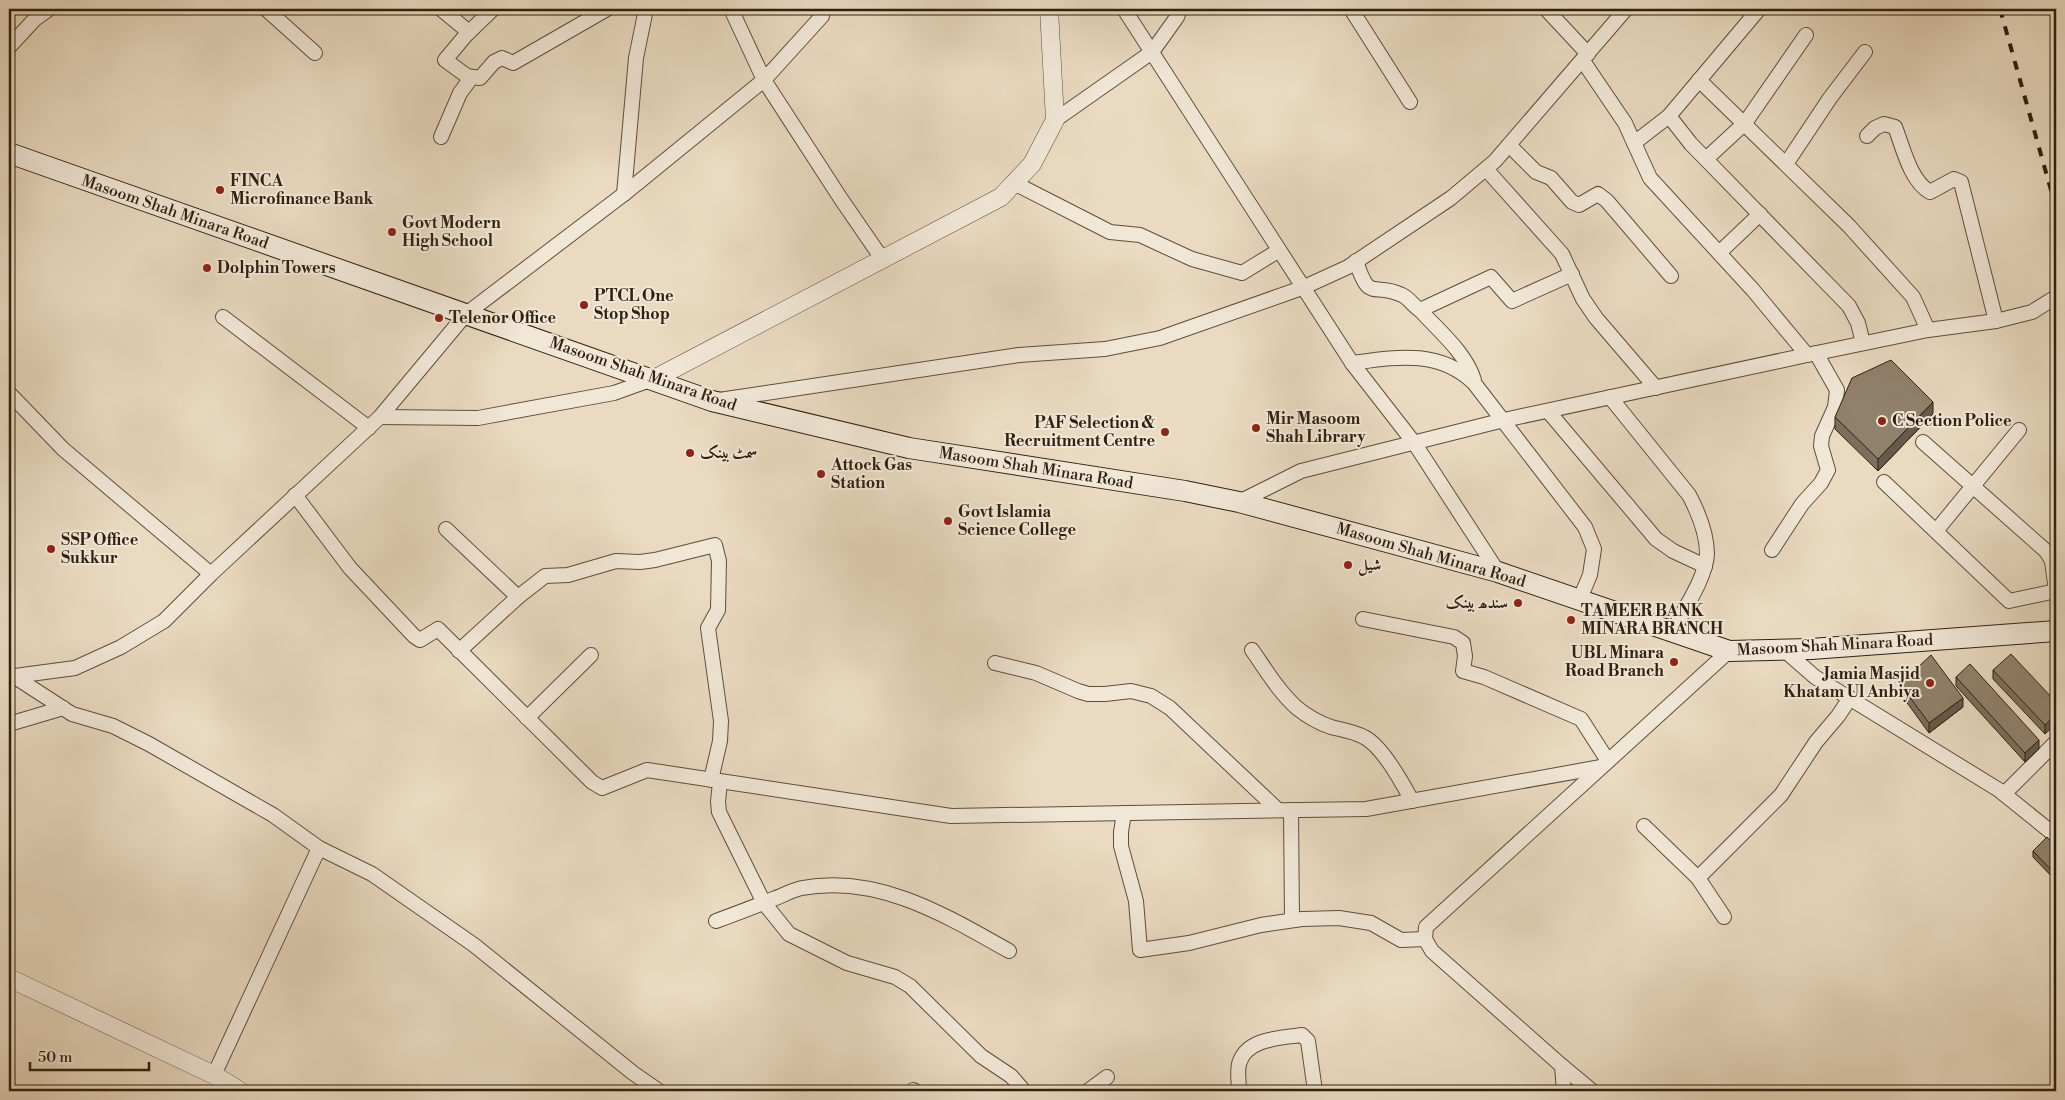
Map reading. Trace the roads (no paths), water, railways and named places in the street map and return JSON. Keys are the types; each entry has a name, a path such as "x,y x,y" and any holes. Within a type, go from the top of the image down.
{"main road":[{"name":"Masoom Shah Minara Road","path":"9,153 712,401 909,448 1175,489 1239,502 1498,572 1729,651 1784,650 2056,632"}],"street":[{"path":"9,47 30,14 49,9"},
{"path":"266,9 315,53"},
{"path":"441,9 469,32"},
{"path":"493,9 469,32 445,60 471,78 480,78 494,62 502,58 513,62 607,9"},
{"path":"624,194 636,58 646,9"},
{"path":"731,9 764,80 883,260"},
{"path":"12,675 76,668 121,647 164,622 211,574 380,417 466,314 624,194 764,80 822,16 823,9"},
{"path":"1049,9 1055,120"},
{"path":"1124,9 1302,288 1352,363 1415,444 1498,572"},
{"path":"380,417 478,418 614,393 654,379 1001,197 1032,164 1055,120 1152,52 1177,17 1180,9"},
{"path":"1351,9 1410,102"},
{"path":"1546,9 1586,57 1625,123 1650,178 1811,354 1837,390 1835,406 1822,436 1821,446 1828,470 1821,483 1802,504 1772,550"},
{"path":"712,401 1019,355 1105,350 1160,338 1302,288 1356,261 1451,198 1486,169 1586,57 1626,9"},
{"path":"1634,143 1669,116 1759,9"},
{"path":"1706,159 1745,123 1806,35"},
{"path":"1786,164 1830,98 1865,52"},
{"path":"441,136 460,93 471,78"},
{"path":"1699,80 1849,226 1913,297 1928,330"},
{"path":"1669,116 1691,144 1849,306 1858,323 1863,343"},
{"path":"1867,136 1875,128 1884,124 1895,127 1913,172 1922,187 1930,192 1954,179 1961,182 1996,321"},
{"path":"1509,145 1536,172 1551,178 1572,202 1578,205 1598,194 1607,201 1671,276"},
{"path":"1486,169 1562,254 1583,299 1596,318 1656,388"},
{"path":"1014,183 1110,232 1140,235 1192,259 1242,273 1278,250"},
{"path":"1719,253 1760,214"},
{"path":"1356,261 1363,281 1370,289 1400,294 1420,310 1448,339 1474,378 1474,383"},
{"path":"1420,310 1490,277 1512,301 1572,274"},
{"path":"1239,502 1301,471 1415,444 1504,420 1863,343 1928,330 1996,321 2032,312 2056,297"},
{"path":"223,317 368,428"},
{"path":"1352,363 1396,356 1428,358 1464,373 1474,383 1585,527 1594,549 1590,575 1579,601"},
{"path":"9,393 63,449 211,574"},
{"path":"1610,397 1689,495 1705,538 1707,555 1705,566 1672,632"},
{"path":"1548,411 1656,539 1673,551 1705,566"},
{"path":"1936,531 2019,430"},
{"path":"1884,482 2009,601 2056,591 2052,561 2046,551 1923,442"},
{"path":"295,495 350,568 414,636 420,640 438,630 592,782 602,788 647,770 951,816 1366,809 1605,764"},
{"path":"446,530 518,597"},
{"path":"460,651 518,597 545,576 568,575 616,562 655,560 715,545 719,562 718,610 708,628 721,721 715,781 719,812 764,903 789,934 847,963 895,978 910,986 976,1051 1010,1076 1024,1091"},
{"path":"1363,619 1454,637 1462,643 1465,656 1462,671 1484,677 1581,719 1605,764"},
{"path":"1252,650 1281,691 1297,708 1313,719 1331,727 1364,736 1372,742 1398,776 1412,801"},
{"path":"1784,650 1814,677 2004,794 2056,836"},
{"path":"1592,1091 1432,951 1424,939 1426,927 1729,651"},
{"path":"527,718 591,655"},
{"path":"995,662 1036,672 1088,694 1131,691 1151,696 1170,708 1284,810 1292,920"},
{"path":"12,675 72,714 113,726 149,744 273,815 319,848 372,874 474,945 633,1073 659,1091"},
{"path":"1698,878 1781,795 1816,742 1838,716 1850,698"},
{"path":"9,724 63,708"},
{"path":"2004,794 2056,742"},
{"path":"1124,813 1121,832 1122,846 1137,908 1140,950 1189,943 1292,920 1339,918 1371,923 1400,940 1424,939"},
{"path":"1644,826 1698,878 1724,917"},
{"path":"214,1075 319,848"},
{"path":"716,921 800,889 841,886 877,890 918,903 950,918 1009,951"},
{"path":"9,978 214,1075 240,1091"},
{"path":"1239,1091 1239,1064 1247,1050 1260,1042 1302,1035 1308,1041 1315,1091"},
{"path":"1562,1066 1564,1091"},
{"path":"1088,1091 1107,1078"}],"railway":[{"path":"2000,9 2056,208"}],"place":[{"name":"FINCA Microfinance Bank","path":"220,190"},
{"name":"Govt Modern High School","path":"392,232"},
{"name":"Dolphin Towers","path":"207,268"},
{"name":"PTCL One Stop Shop","path":"584,305"},
{"name":"Telenor Office","path":"439,318"},
{"name":"C Section Police","path":"1882,421"},
{"name":"Mir Masoom Shah Library","path":"1256,428"},
{"name":"PAF Selection & Recruitment Centre","path":"1165,432"},
{"name":"سمٹ بینک","path":"690,453"},
{"name":"Attock Gas Station","path":"821,474"},
{"name":"Govt Islamia Science College","path":"948,521"},
{"name":"SSP Office Sukkur","path":"51,549"},
{"name":"شیل","path":"1348,565"},
{"name":"سندھ بینک","path":"1518,603"},
{"name":"TAMEER BANK MINARA BRANCH","path":"1571,620"},
{"name":"UBL Minara Road Branch","path":"1674,662"},
{"name":"Jamia Masjid Khatam Ul Anbiya","path":"1930,683"}]}
